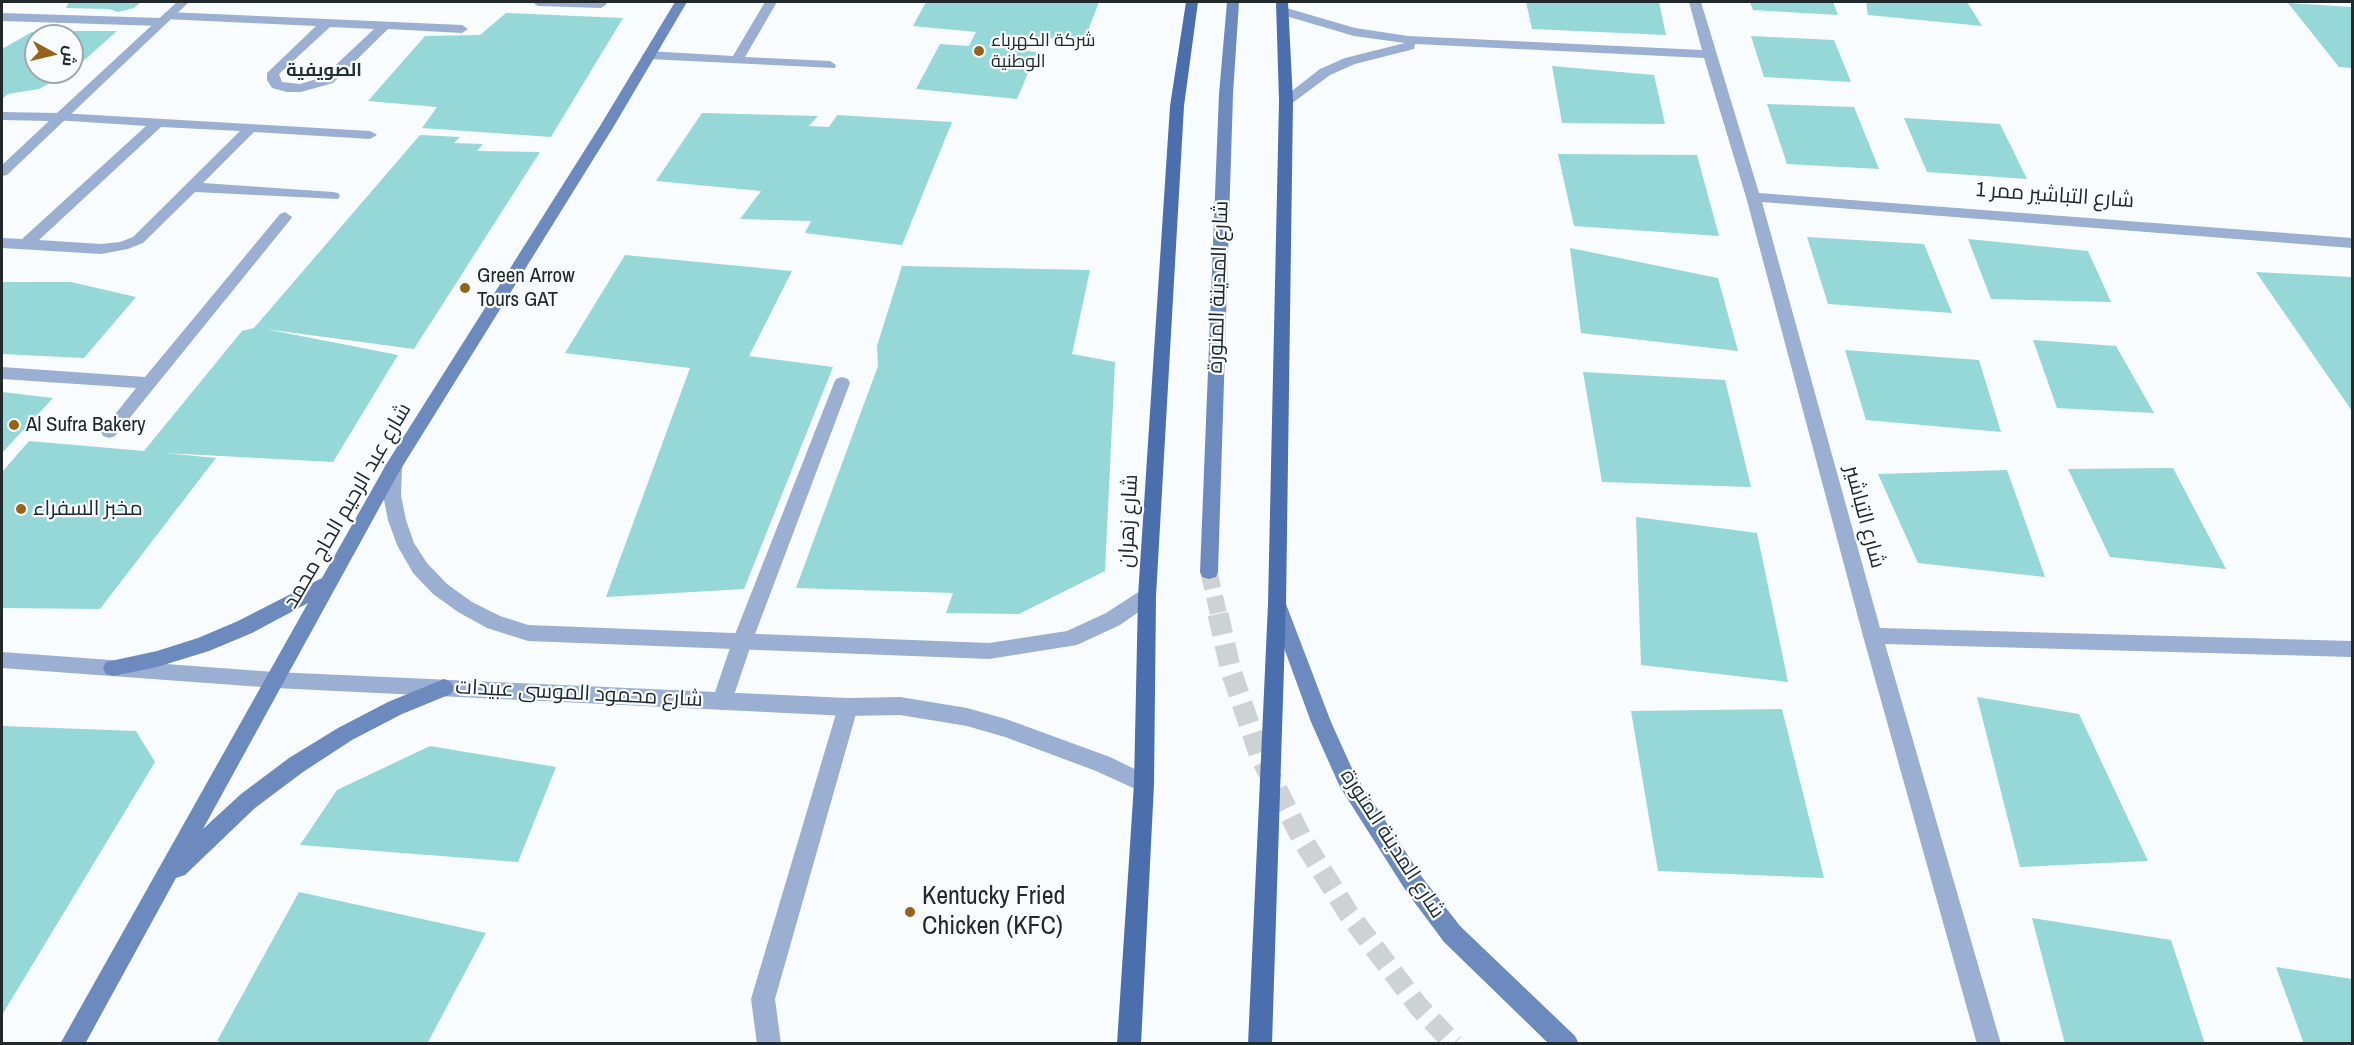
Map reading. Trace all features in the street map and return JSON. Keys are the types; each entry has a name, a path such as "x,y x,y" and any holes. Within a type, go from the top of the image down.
{"main road":[{"name":"شارع زهران","path":"1129,1044 1144,784 1147,596 1177,106 1192,2"},
{"path":"1260,1044 1277,604 1286,101 1282,6"}],"street":[{"path":"2,172 183,2"},
{"path":"538,2 601,4"},
{"name":"شارع عبد الرحيم الحاج محمد","path":"72,1044 393,468 607,126 681,2"},
{"path":"737,60 771,2"},
{"name":"شارع المدينة المنورة","path":"1209,572 1226,94 1233,2"},
{"name":"شارع التباشير","path":"1695,2 1753,197 1873,636 1989,1044"},
{"path":"1282,6 1354,32 1436,42 1709,54"},
{"path":"2,17 165,19 462,28"},
{"path":"327,23 273,73 273,80 277,85 301,88 328,80 385,25"},
{"path":"1286,101 1325,72 1350,61 1395,48 1436,42"},
{"path":"648,55 830,65"},
{"path":"2,116 60,117 370,135"},
{"path":"26,244 158,123"},
{"path":"2,243 101,249 123,246 138,240 251,128"},
{"path":"191,187 333,196"},
{"name":"شارع التباشير ممر 1","path":"1753,197 2352,243"},
{"path":"109,432 285,217"},
{"path":"2,373 150,383"},
{"path":"722,701 742,642 842,383"},
{"path":"393,468 392,495 397,520 406,545 420,568 440,589 465,607 494,622 528,633 989,651 1036,646 1070,639 1093,629 1147,596"},
{"path":"113,668 157,659 201,645 245,627 329,583"},
{"name":"شارع المدينة المنورة","path":"1277,604 1321,722 1347,780 1408,874 1452,934 1567,1044"},
{"path":"1873,636 2352,649"},
{"name":"شارع محمود الموسى عبيدات","path":"2,660 275,680 848,707 900,706 967,717 1057,746 1144,784"},
{"path":"159,887 248,801 296,765 345,734 395,708 444,688"},
{"path":"769,1044 763,999 848,707"}],"building":[{"path":"69,2 141,2 134,8 118,12 109,9 66,8"},
{"name":"شركة الكهرباء الوطنية","path":"926,2 1099,2 1084,41 1014,35 1007,49 1037,52 1017,99 916,89 940,44 969,46 976,32 913,26"},
{"path":"1526,2 1659,2 1666,35 1532,29"},
{"path":"1750,2 1833,2 1838,15 1753,10"},
{"path":"1866,2 1967,2 1982,26 1868,15"},
{"path":"2288,3 2352,7 2352,68 2339,67"},
{"path":"506,13 623,18 551,137 422,128 437,107 368,101 425,36 480,35"},
{"path":"84,31 117,31 84,60"},
{"path":"1751,36 1834,40 1851,82 1764,77"},
{"path":"24,37 24,84 48,84 39,89 8,94 2,99 2,49"},
{"path":"1552,66 1654,75 1665,124 1562,123"},
{"path":"1767,104 1854,107 1879,169 1787,164"},
{"path":"702,113 818,116 809,126 829,127 837,115 952,122 902,245 805,233 811,221 740,219 761,191 656,181"},
{"path":"1904,118 2000,124 2027,179 1927,172"},
{"path":"420,135 460,137 454,143 483,144 477,151 540,152 414,349 265,329 398,355 333,462 165,453 216,458 100,609 2,608 2,472 29,441 144,451 242,331 254,328"},
{"path":"1558,154 1697,155 1719,236 1574,226"},
{"path":"1807,237 1924,244 1952,313 1828,304"},
{"path":"1968,239 2088,251 2111,302 1991,299"},
{"path":"1570,248 1718,278 1738,351 1581,333"},
{"path":"625,255 792,271 749,356 833,367 744,589 606,597 690,368 565,353"},
{"path":"902,266 1090,270 1072,354 1115,362 1105,571 1019,614 946,613 953,593 796,588 878,366 877,346"},
{"path":"2256,272 2352,277 2352,411"},
{"path":"2,282 71,282 136,297 84,358 2,354"},
{"path":"2033,340 2116,346 2154,413 2057,408"},
{"path":"1845,350 1979,360 2001,432 1866,420"},
{"path":"1583,372 1725,380 1751,487 1602,482"},
{"name":"Al Sufra Bakery","path":"2,392 53,398 2,453"},
{"path":"2173,468 2226,569 2110,557 2068,469"},
{"path":"2007,470 2045,577 1918,563 1878,474"},
{"path":"1636,517 1757,533 1788,682 1641,665"},
{"path":"1977,697 2079,714 2148,861 2020,867"},
{"path":"1782,709 1824,878 1658,871 1631,711"},
{"path":"2,726 136,731 155,762 2,1015"},
{"path":"430,746 556,767 518,862 300,845 337,790"},
{"path":"299,892 486,933 427,1044 227,1044 217,1041"},
{"path":"2032,918 2171,940 2205,1044 2065,1044"},
{"path":"2276,967 2352,979 2352,1044 2304,1044"}],"tunnel":[{"path":"1209,572 1219,616"},
{"path":"1218,614 1231,671 1260,756 1301,837 1348,913 1419,1007 1454,1044"}],"place":[{"name":"شركة الكهرباء الوطنية","path":"979,51"},
{"name":"Green Arrow Tours GAT","path":"465,288"},
{"name":"Al Sufra Bakery","path":"14,425"},
{"name":"مخبز السفراء","path":"21,509"},
{"name":"Kentucky Fried Chicken (KFC)","path":"910,912"}],"district":[{"name":"الصويفية","path":"324,71"}]}
